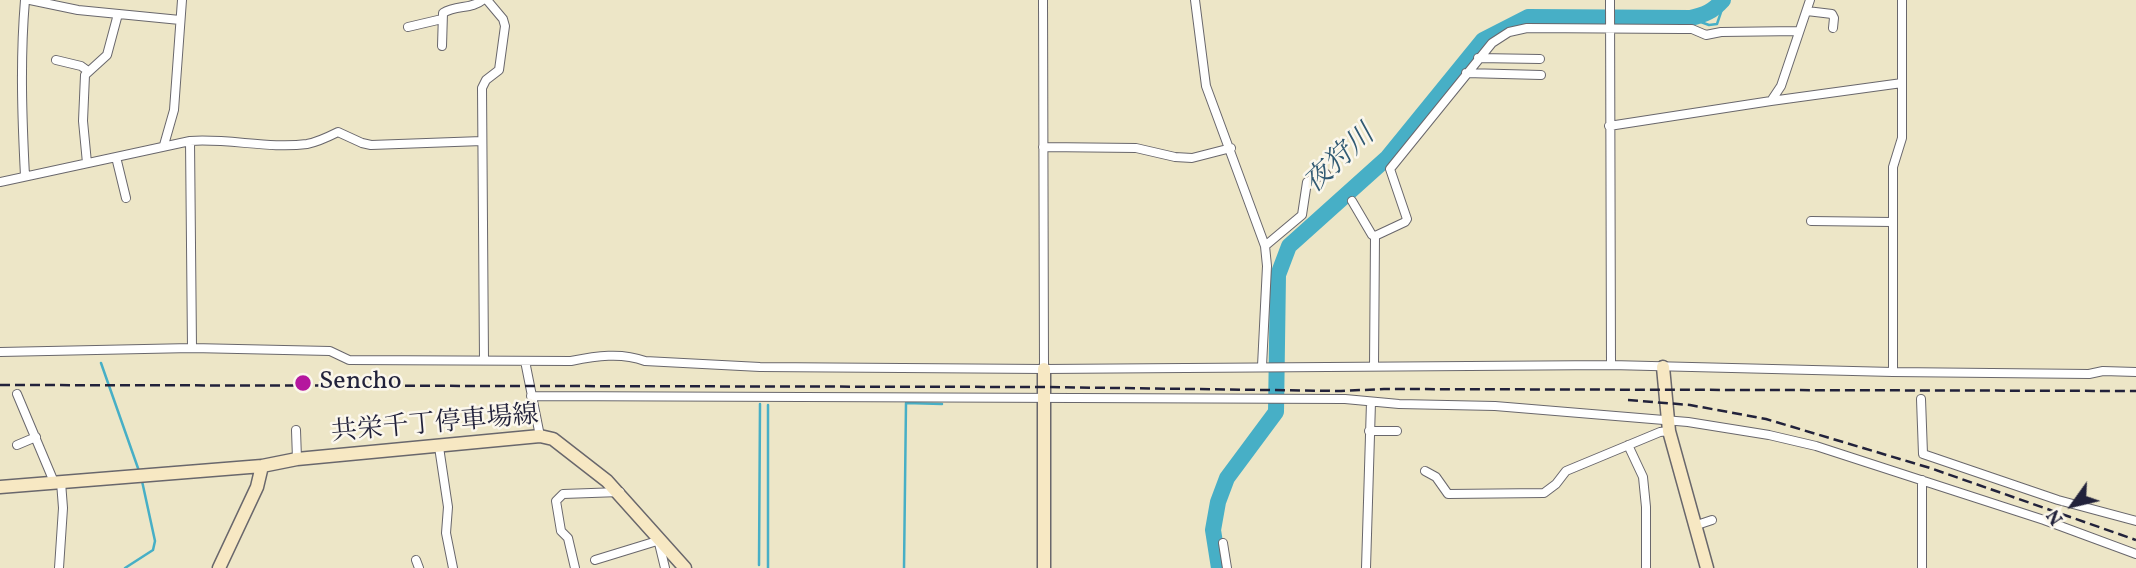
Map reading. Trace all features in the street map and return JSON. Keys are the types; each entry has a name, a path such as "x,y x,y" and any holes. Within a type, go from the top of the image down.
{"main road":[{"path":"1662,367 1669,426 1707,568"},
{"path":"1044,369 1044,568"},
{"name":"共栄千丁停車場線","path":"0,487 262,466 297,459 540,436 553,439 620,492 685,568"},
{"path":"219,568 257,487 262,466"}],"street":[{"path":"25,176 21,46 27,0 78,10 180,20"},
{"path":"164,145 174,110 182,0"},
{"path":"442,46 442,19 443,13 448,9 479,4 485,0 505,26 499,70 486,80 482,88 484,360"},
{"path":"1043,0 1044,369"},
{"path":"1195,0 1205,79 1270,242 1263,366"},
{"path":"1610,0 1611,365"},
{"path":"1770,102 1781,86 1810,0"},
{"path":"1893,372 1893,167 1902,138 1902,0"},
{"path":"1807,11 1832,14 1833,28"},
{"path":"87,163 83,121 85,75 107,55 118,14"},
{"path":"408,27 442,19"},
{"path":"1375,236 1405,222 1406,219 1390,169 1465,73 1500,37 1519,29 1611,26 1692,29 1706,35 1721,32 1799,31"},
{"path":"1478,58 1540,59"},
{"path":"56,60 81,66 88,71"},
{"path":"1465,73 1541,75"},
{"path":"1609,126 1902,83"},
{"path":"0,182 148,151 164,145 207,139 294,145 309,144 338,132 371,145 482,141"},
{"path":"190,141 192,348"},
{"path":"1043,147 1136,148 1192,158 1231,148"},
{"path":"116,157 127,198"},
{"path":"1270,242 1302,215 1307,182 1326,174"},
{"path":"1352,201 1375,236"},
{"path":"1811,221 1892,222"},
{"path":"1374,366 1375,236"},
{"path":"0,352 192,348 330,351 349,360 525,361 571,361 629,355 645,361 760,367 1044,369 1611,365 1893,372 2136,372"},
{"path":"525,361 540,436"},
{"path":"17,394 57,482 63,508 59,568"},
{"path":"531,397 1345,399 1495,406 1669,426 1702,424 1816,446 2136,554"},
{"path":"1921,399 1923,454 2058,499 2136,521"},
{"path":"1366,568 1371,402"},
{"path":"1425,471 1436,477 1448,494 1544,493 1556,484 1566,471 1669,426"},
{"path":"296,430 297,459"},
{"path":"1369,431 1397,431"},
{"path":"17,445 36,436"},
{"path":"1628,445 1643,477 1646,568"},
{"path":"439,447 448,507 446,533 453,568"},
{"path":"1922,480 1922,568"},
{"path":"575,568 568,538 561,531 556,501 563,495 620,492"},
{"path":"1694,526 1712,520"},
{"path":"595,560 658,539 665,568"},
{"path":"1223,543 1227,568"}],"waterway":[{"name":"夜狩川","path":"1219,568 1213,530 1218,502 1227,478 1276,412 1278,275 1289,246 1387,158 1483,40 1528,17 1690,18 1708,12 1723,0"},
{"path":"1690,18 1709,25 1717,24 1725,0"},
{"path":"101,363 139,471"},
{"path":"904,568 906,403 942,404"},
{"path":"759,565 760,404"},
{"path":"768,405 768,568"},
{"path":"125,568 153,550 155,541 142,481"}],"railway":[{"path":"0,385 1043,387 1341,391 2136,391"},
{"path":"1628,400 1690,405 1766,419 1930,468 2136,540"}],"place":[{"name":"Sencho","path":"303,383"}]}
